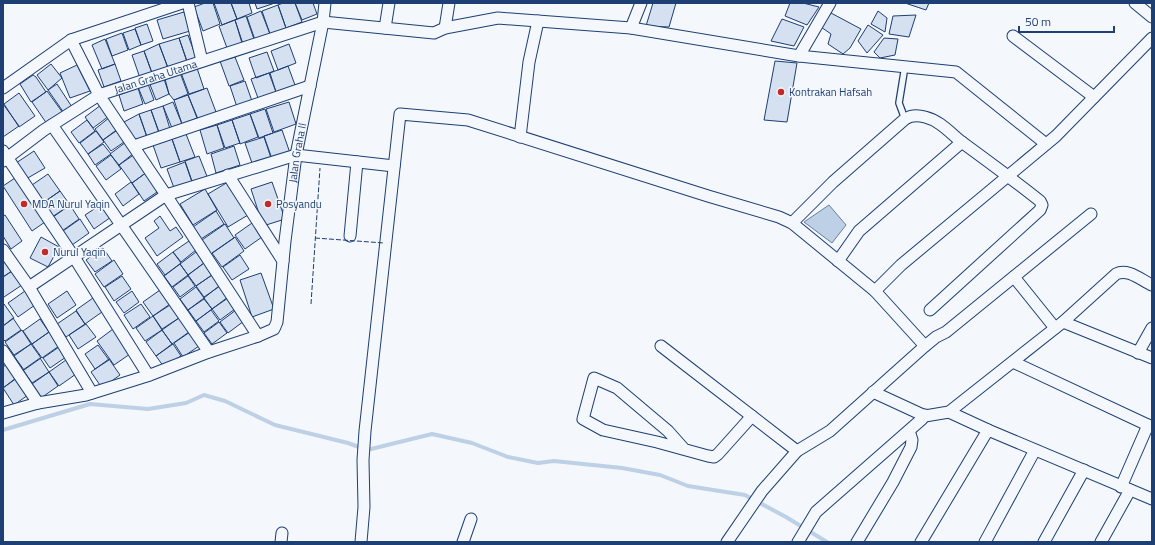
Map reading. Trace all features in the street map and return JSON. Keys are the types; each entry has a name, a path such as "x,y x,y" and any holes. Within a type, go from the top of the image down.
{"street":[{"path":"3,88 71,40 182,3"},
{"path":"188,3 202,62"},
{"name":"Jalan Graha II","path":"258,336 272,331 275,328 278,319 283,262 296,155 323,22 324,3"},
{"path":"385,28 389,3"},
{"path":"446,28 449,3"},
{"path":"631,28 641,3"},
{"path":"799,56 830,3"},
{"path":"1135,3 1152,17"},
{"path":"323,22 434,33 446,28 498,18 631,28 799,56 956,72 1046,144"},
{"path":"520,137 529,62 538,21"},
{"name":"Jalan Graha Utama","path":"5,157 52,124 99,95 323,22"},
{"path":"1013,36 1094,98"},
{"path":"875,291 901,264 1056,136 1152,38"},
{"path":"3,413 38,402 86,395 258,336 99,95 71,40"},
{"path":"134,146 310,86"},
{"path":"361,542 364,507 363,460 365,431 400,114 468,120 779,217 792,223 875,291 925,346"},
{"path":"792,223 833,182 905,120 912,116 926,117 941,124 962,142 1040,201 1042,205 1041,209 930,310"},
{"path":"52,124 209,352"},
{"path":"838,261 859,231 962,142"},
{"path":"29,287 166,195 296,155 394,166"},
{"path":"5,157 74,257 148,375"},
{"path":"350,236 357,162"},
{"path":"228,175 283,262"},
{"path":"727,542 762,491 797,451 830,431 925,346 936,337 946,332 1091,214"},
{"path":"3,250 29,287 92,393"},
{"path":"873,392 925,415 949,412 1059,325 1116,274 1120,272 1130,274 1152,285"},
{"path":"1014,276 1059,325 1152,358"},
{"path":"1138,353 1152,328"},
{"path":"661,346 797,451"},
{"path":"3,351 38,402"},
{"path":"1013,362 1150,426 1126,488 1101,542"},
{"path":"684,449 668,431 617,388 594,378 583,419 603,430 708,456 716,456 752,416"},
{"path":"949,412 1152,499"},
{"path":"799,542 816,512 922,420 925,415"},
{"path":"921,542 988,430"},
{"path":"857,542 893,482 911,447 912,440 909,431"},
{"path":"985,542 1035,450"},
{"path":"1044,542 1084,470"},
{"path":"463,542 471,519"}],"lane":[{"path":"905,66 899,103 905,120"}],"water":[{"path":"829,205 846,225 832,243 804,222"}],"building":[{"path":"205,3 213,3 220,24 203,31 194,7"},
{"path":"214,3 231,3 237,19 222,25"},
{"path":"231,3 249,3 252,13 237,19"},
{"path":"255,3 275,3 257,9"},
{"path":"283,3 295,3 302,22 286,28 278,5"},
{"path":"295,3 313,3 317,14 302,20"},
{"path":"653,3 676,3 669,27 646,26"},
{"path":"790,3 803,3 819,7 807,25 785,16"},
{"path":"905,3 929,3 926,10"},
{"path":"278,5 286,28 270,34 262,11"},
{"path":"261,11 270,34 255,40 247,17"},
{"path":"878,11 887,18 885,32 871,24"},
{"path":"184,12 190,31 163,39 157,20"},
{"path":"831,13 861,29 850,48 843,54 828,44 831,34 821,27"},
{"path":"916,15 909,37 889,34 893,16"},
{"path":"246,16 254,39 243,44 235,20"},
{"path":"782,19 804,27 794,46 771,41"},
{"path":"235,20 242,43 227,48 219,26"},
{"path":"147,24 153,41 141,45 135,28"},
{"path":"868,25 883,35 867,53 858,41"},
{"path":"135,29 141,45 129,50 123,33"},
{"path":"122,33 128,50 112,56 106,39"},
{"path":"188,35 197,60 188,64 179,38"},
{"path":"179,38 187,62 168,68 159,44"},
{"path":"884,38 898,39 895,55 880,58 874,52"},
{"path":"105,39 115,64 102,69 92,45"},
{"path":"159,44 168,68 152,73 144,51"},
{"path":"289,44 296,63 278,70 271,51"},
{"path":"144,51 152,73 140,78 132,55"},
{"path":"267,52 274,71 256,78 249,58"},
{"path":"235,57 244,80 229,86 220,61"},
{"name":"Kontrakan Hafsah","path":"775,61 797,63 787,122 764,120"},
{"path":"51,64 62,78 48,90 37,75"},
{"path":"115,64 121,81 104,87 98,70"},
{"path":"77,65 90,91 70,98 60,73"},
{"path":"196,65 204,89 189,94 180,70"},
{"path":"288,66 295,85 276,92 270,73"},
{"path":"179,70 188,94 174,100 169,94 164,75"},
{"path":"269,73 276,92 258,98 251,79"},
{"path":"33,75 46,92 31,102 20,84"},
{"path":"163,76 169,94 156,100 149,82"},
{"path":"245,81 253,104 238,110 230,86"},
{"path":"57,84 72,107 64,113 48,90"},
{"path":"148,84 154,100 145,104 138,87"},
{"path":"138,88 143,104 124,111 119,95"},
{"path":"207,88 216,112 198,119 188,95"},
{"path":"47,91 63,113 47,124 32,102"},
{"path":"19,93 35,116 19,127 4,104"},
{"path":"188,95 197,118 182,124 174,100"},
{"path":"173,102 182,124 172,128 163,106"},
{"path":"289,102 296,124 274,132 266,109"},
{"path":"3,104 19,126 3,137"},
{"path":"101,105 109,116 93,128 85,117"},
{"path":"163,106 170,129 159,132 151,110"},
{"path":"265,109 273,133 259,138 250,114"},
{"path":"151,110 159,133 147,137 139,114"},
{"path":"139,114 147,137 133,139 124,122"},
{"path":"250,114 258,137 240,144 232,120"},
{"path":"110,117 119,128 103,140 95,129"},
{"path":"87,120 95,131 79,143 71,132"},
{"path":"232,120 240,143 225,148 217,125"},
{"path":"217,125 224,148 207,154 200,130"},
{"path":"119,129 127,140 111,151 103,140"},
{"path":"282,130 290,153 272,159 264,136"},
{"path":"96,131 104,142 88,154 80,143"},
{"path":"186,134 195,157 180,162 172,139"},
{"path":"264,137 272,161 253,166 245,143"},
{"path":"172,139 180,162 161,168 153,145"},
{"path":"126,142 134,153 119,165 110,154"},
{"path":"103,144 111,154 95,165 88,154"},
{"path":"234,146 240,165 216,173 211,154"},
{"path":"34,151 45,168 26,179 16,163"},
{"path":"135,154 147,172 132,183 119,165"},
{"path":"111,155 121,169 106,180 96,166"},
{"path":"199,156 208,179 193,184 185,161"},
{"path":"185,162 192,182 174,188 167,169"},
{"path":"147,172 160,190 144,201 132,183"},
{"path":"48,174 60,191 44,202 32,185"},
{"name":"MDA Nurul Yaqin","path":"15,178 45,222 32,231 3,186"},
{"path":"131,182 139,194 123,206 115,194"},
{"path":"228,182 248,215 228,227 208,194"},
{"name":"Posyandu","path":"272,182 285,219 263,226 251,189"},
{"path":"205,189 217,210 193,225 180,204"},
{"path":"60,191 70,205 53,217 43,203"},
{"path":"102,204 111,217 94,229 85,215"},
{"path":"70,205 79,219 62,231 52,217"},
{"path":"216,211 224,224 201,239 193,227"},
{"path":"5,215 22,241 11,249 3,236 3,216"},
{"path":"160,216 170,231 176,227 183,237 157,256 145,238 159,228 154,221"},
{"path":"80,219 89,233 72,245 63,231"},
{"path":"252,223 262,237 245,249 235,235"},
{"path":"225,224 234,238 211,254 202,240"},
{"name":"Nurul Yaqin","path":"41,237 59,247 48,267 30,258"},
{"path":"235,237 244,251 222,267 212,253"},
{"path":"189,241 196,250 181,262 173,252"},
{"path":"103,248 112,261 95,272 86,260"},
{"path":"173,252 181,263 165,275 157,264"},
{"path":"196,252 204,263 188,275 180,264"},
{"path":"240,255 249,269 232,280 223,267"},
{"path":"4,259 12,271 3,277 3,260"},
{"path":"114,260 123,274 104,287 95,274"},
{"path":"204,263 212,275 196,286 188,275"},
{"path":"180,264 188,275 172,287 164,276"},
{"path":"12,271 22,285 4,297 3,277"},
{"path":"261,273 274,309 252,317 240,280"},
{"path":"212,275 220,286 204,297 196,286"},
{"path":"122,276 131,289 114,301 105,287"},
{"path":"188,276 195,286 180,297 173,287"},
{"path":"219,286 228,297 212,309 204,298"},
{"path":"196,287 204,298 188,310 180,299"},
{"path":"160,290 170,304 153,316 143,302"},
{"path":"25,291 35,305 18,317 8,303"},
{"path":"67,291 76,305 57,318 48,304"},
{"path":"132,291 139,302 124,313 116,302"},
{"path":"93,298 102,312 85,324 76,310"},
{"path":"228,298 235,309 220,320 212,309"},
{"path":"204,299 212,309 196,321 188,310"},
{"path":"4,304 14,318 3,326 3,305"},
{"path":"141,304 150,317 133,329 124,315"},
{"path":"170,305 179,318 162,329 153,316"},
{"path":"211,310 219,321 204,332 196,321"},
{"path":"236,310 244,321 228,333 220,322"},
{"path":"76,311 85,324 66,337 57,324"},
{"path":"153,316 162,330 145,341 136,328"},
{"path":"13,318 21,330 5,341 3,339 3,326"},
{"path":"179,318 189,332 172,344 162,330"},
{"path":"40,319 49,332 32,344 23,331"},
{"path":"219,322 227,333 212,344 204,333"},
{"path":"86,324 96,337 78,349 69,335"},
{"path":"113,329 130,354 114,365 97,341"},
{"path":"22,330 31,344 14,355 5,342"},
{"path":"162,330 172,344 156,356 146,342"},
{"path":"49,332 59,346 42,358 32,344"},
{"path":"190,332 199,346 183,357 174,343"},
{"path":"31,344 41,358 24,370 14,356"},
{"path":"173,344 181,356 164,367 156,356"},
{"path":"98,345 109,360 95,369 85,354"},
{"path":"59,347 66,357 50,368 43,358"},
{"path":"40,358 49,372 32,383 23,370"},
{"path":"109,359 120,375 102,388 91,372"},
{"path":"66,360 76,374 59,386 49,372"},
{"path":"7,364 17,378 3,388 3,367"},
{"path":"49,372 58,386 41,398 32,384"},
{"path":"16,378 28,395 14,405 3,388"}],"waterway":[{"path":"3,430 90,404 148,409 186,403 204,395 225,401 275,425 348,443 367,450 432,434 472,443 508,457 538,463 554,461 622,468 660,475 688,486 745,495 786,517 827,542"}],"fence":[{"path":"311,304 320,168"},
{"path":"315,238 384,243"}],"place":[{"name":"Kontrakan Hafsah","path":"781,92"},
{"name":"MDA Nurul Yaqin","path":"24,204"},
{"name":"Posyandu","path":"268,204"},
{"name":"Nurul Yaqin","path":"45,252"}]}
